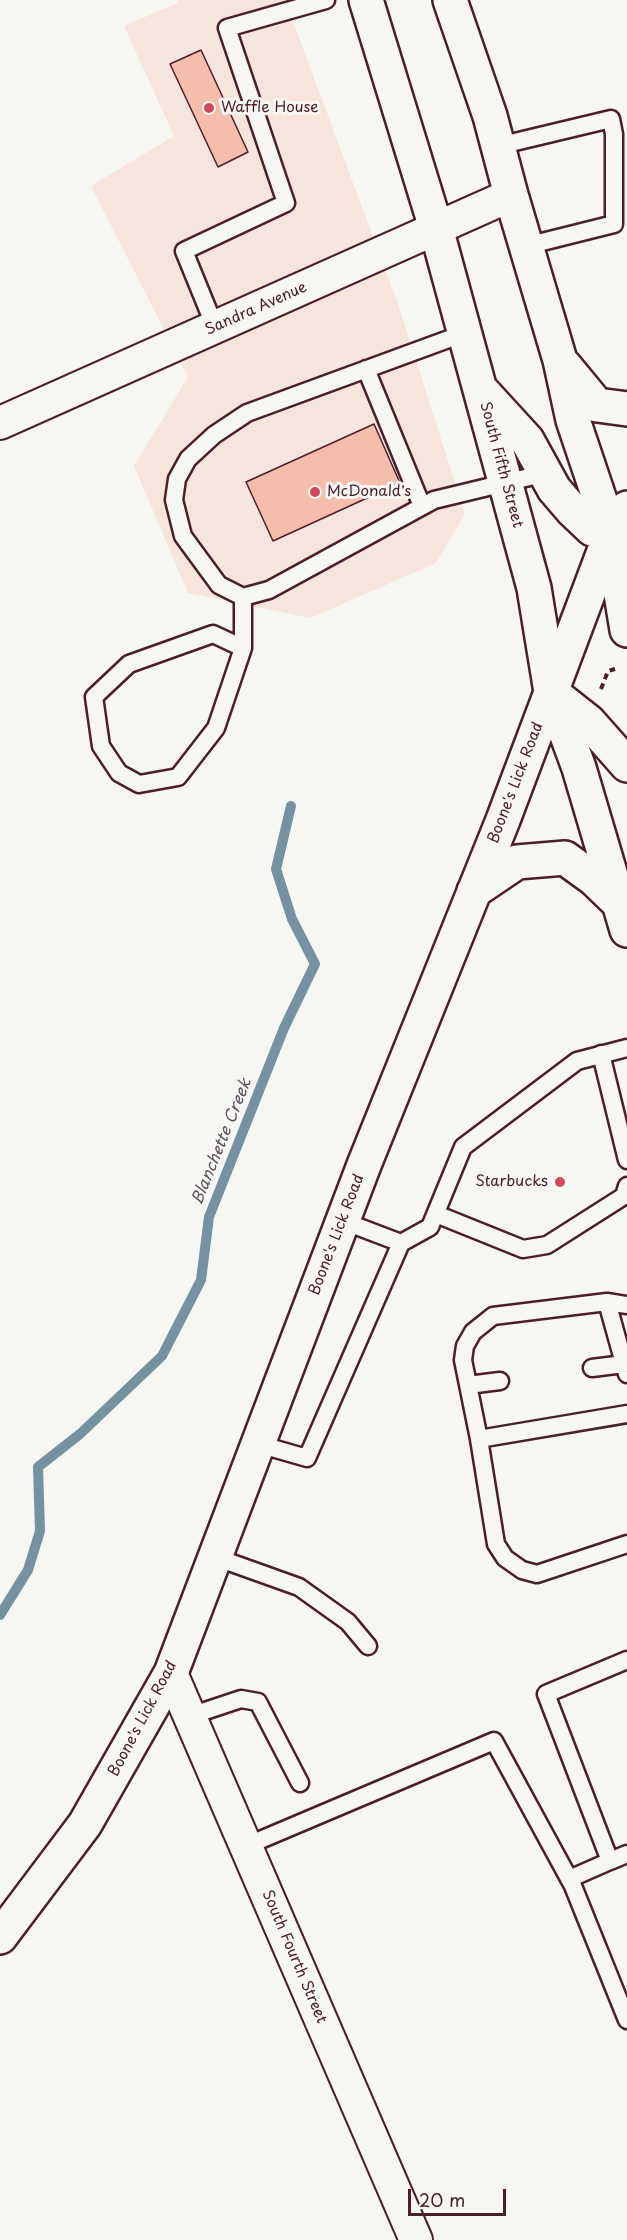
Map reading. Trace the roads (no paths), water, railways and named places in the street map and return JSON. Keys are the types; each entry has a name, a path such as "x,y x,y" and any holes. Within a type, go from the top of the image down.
{"main road":[{"name":"South Fifth Street","path":"366,0 436,228 534,588 551,692 579,768 624,917"},
{"path":"450,0 490,116 560,360 573,420 619,520 627,630"},
{"path":"560,360 597,405 627,409"},
{"path":"480,390 527,440 554,489 592,529 619,520"},
{"name":"Boone's Lick Road","path":"0,1937 85,1824 171,1673 343,1221 619,520"},
{"path":"551,692 589,722 627,765"},
{"path":"474,891 517,862 565,858 594,879 624,917"}],"street":[{"name":"Sandra Avenue","path":"0,423 511,195"},
{"name":"South Fourth Street","path":"171,1673 416,2240"}],"lane":[{"path":"215,327 184,251 286,203 227,28 326,0"},
{"path":"498,146 611,119 620,131 620,226 526,246"},
{"path":"465,333 247,413 214,435 188,459 177,479 174,500 183,536 219,585 243,597 269,590 434,500 546,473"},
{"path":"366,369 422,506"},
{"path":"243,597 243,648 216,728 178,777 139,784 119,773 101,746 94,697 129,664 213,634 243,648"},
{"path":"258,1444 307,1458 402,1244 430,1227 463,1147 577,1061 627,1048"},
{"path":"601,1054 627,1160"},
{"path":"436,1214 523,1249 547,1245 624,1196 627,1186"},
{"path":"343,1221 402,1244"},
{"path":"627,1305 607,1302 493,1316 473,1332 465,1346 463,1360 479,1439 496,1544 505,1558 522,1570 537,1574 627,1544"},
{"path":"592,1368 626,1369 607,1302"},
{"path":"468,1385 500,1381"},
{"path":"479,1439 627,1414"},
{"path":"215,1557 298,1587 348,1622 368,1646"},
{"path":"610,1861 546,1694 627,1660"},
{"path":"190,1716 241,1699 258,1702 300,1783"},
{"path":"246,1846 494,1741 570,1879 627,2019"},
{"path":"570,1879 627,1854"}],"waterway":[{"name":"Blanchette Creek","path":"0,1615 28,1570 40,1531 38,1467 80,1434 162,1356 201,1280 209,1217 284,1028 315,964 292,919 276,869 291,806"}],"place":[{"name":"Waffle House","path":"209,108"},
{"name":"McDonald's","path":"315,492"},
{"name":"Starbucks","path":"560,1182"}]}
